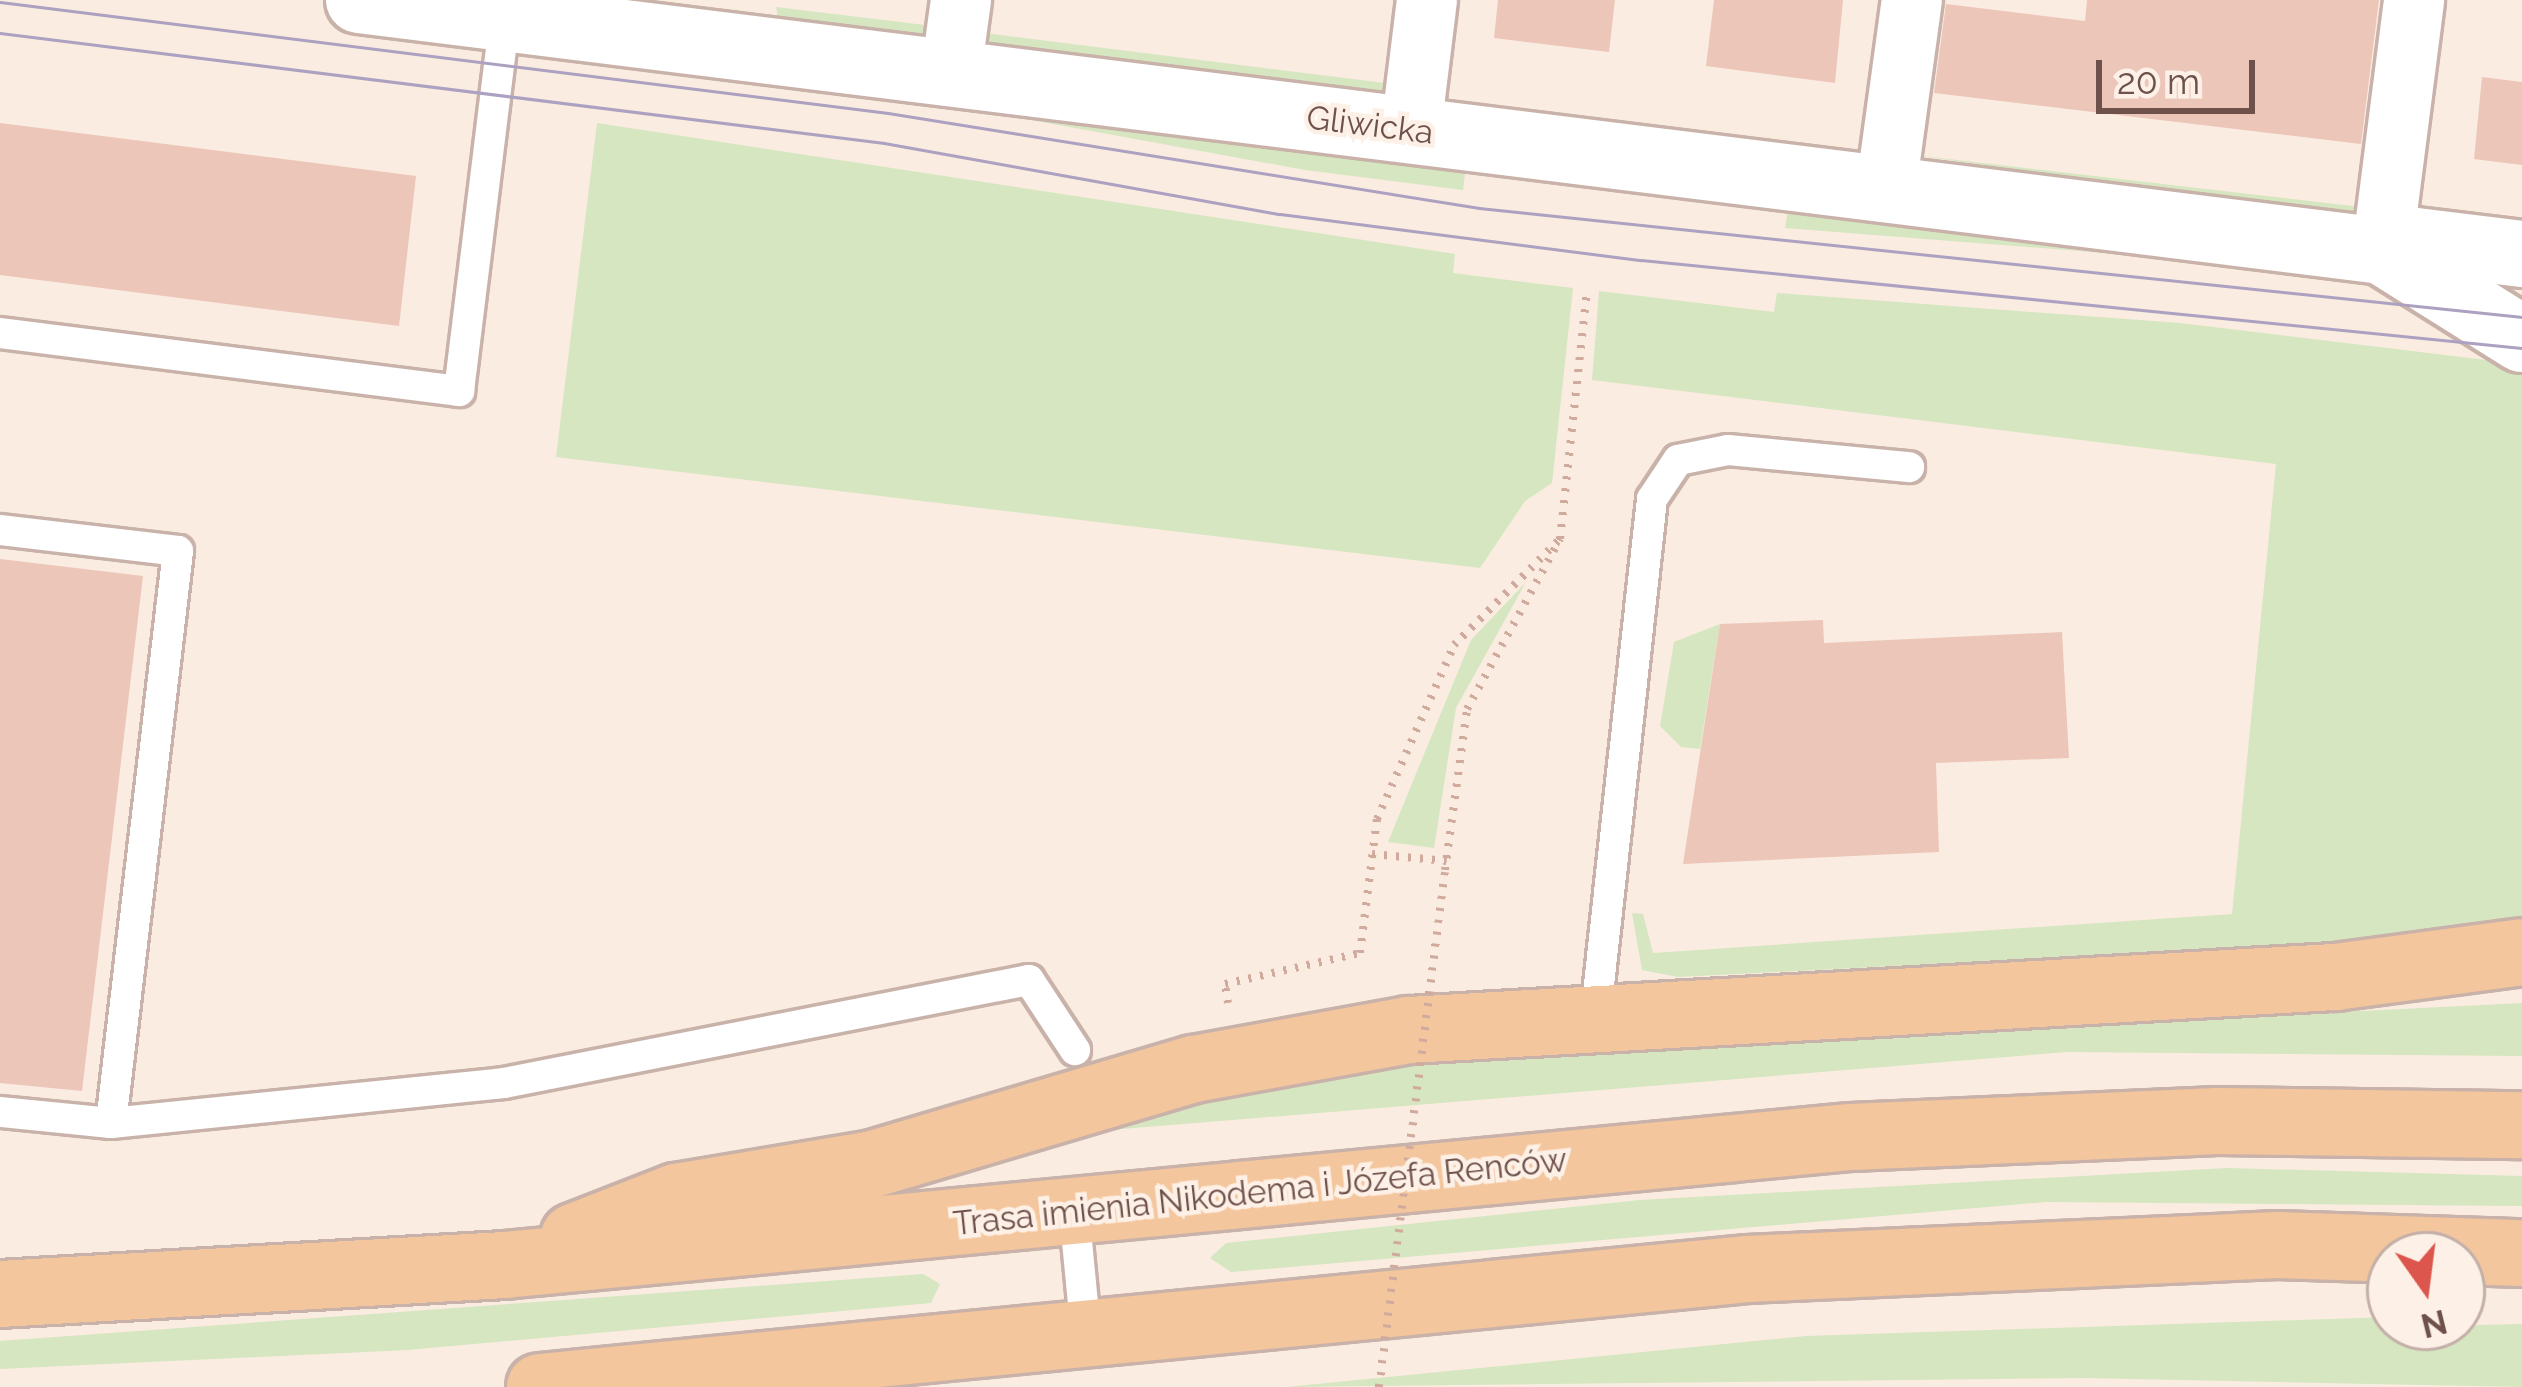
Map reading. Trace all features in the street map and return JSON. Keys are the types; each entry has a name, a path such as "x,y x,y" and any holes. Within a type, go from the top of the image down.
{"main road":[{"path":"504,1265 676,1197 873,1164 1193,1069 1596,1012 2342,976 2522,952"},
{"path":"2342,976 2522,988"},
{"name":"Trasa imienia Nikodema i Józefa Renców","path":"0,1294 504,1265 1851,1137 2218,1121 2522,1125"},
{"path":"540,1387 1724,1271 2067,1250 2522,1253"}],"street":[{"name":"Gliwicka","path":"358,0 506,9 951,74 2382,251 2416,241 2522,254"},
{"path":"951,74 961,0"},
{"path":"1411,130 1427,0"},
{"path":"1886,189 1912,0"},
{"path":"2382,251 2414,0"},
{"name":"Gliwicka","path":"2382,251 2522,339"}],"lane":[{"path":"0,333 459,391 506,9"},
{"path":"1596,1012 1652,499 1678,460 1728,450 1909,467"},
{"path":"0,530 178,551 111,1124"},
{"path":"0,1112 111,1124 504,1083 1029,980 1076,1050"},
{"path":"1074,1210 1086,1334"}],"path":[{"path":"1379,1387 1467,709 1560,539 1587,290"},
{"path":"1250,1001 1226,1003 1225,984 1360,953 1377,819 1454,644 1560,539"},
{"path":"1372,854 1446,866"},
{"path":"1411,989 1456,986"}],"green space":[{"path":"776,7 933,26 912,40 779,23"},
{"path":"977,32 1393,84 1378,97 993,50"},
{"path":"960,107 1466,165 1463,190 1305,170"},
{"path":"597,123 1455,254 1453,273 1573,288 1552,483 1525,501 1480,568 556,457"},
{"path":"1914,155 2361,207 2351,217"},
{"path":"1789,205 2182,259 1785,228"},
{"path":"1599,291 1774,312 1777,293 2180,323 2511,363 2522,371 2522,934 1678,977 1642,970 1632,913 1643,914 1653,953 2232,914 2276,464 1592,380"},
{"path":"1526,582 1456,708 1434,848 1388,842 1471,640"},
{"path":"1720,624 1700,749 1681,747 1660,726 1674,642"},
{"path":"2522,1003 2522,1056 2067,1052 1048,1135 1344,1062"},
{"path":"2227,1168 2522,1176 2522,1206 2046,1202 1231,1272 1210,1258 1226,1243 1640,1200"},
{"path":"923,1274 940,1284 931,1303 408,1350 0,1369 0,1341"},
{"path":"2366,1318 2366,1351 2486,1351 2486,1325 2522,1324 2522,1387 2085,1378 1286,1387 1806,1336"}],"building":[{"path":"1498,0 1615,0 1609,52 1494,38"},
{"path":"1714,0 1843,0 1835,83 1706,66"},
{"path":"2087,0 2379,0 2361,144 1934,93 1946,4 2085,21"},
{"path":"2482,77 2522,82 2522,165 2474,159"},
{"path":"0,123 416,176 399,326 0,275"},
{"path":"0,559 143,576 82,1091 0,1083"},
{"path":"1823,620 1824,643 2062,632 2069,758 1936,763 1939,852 1683,864 1720,624"}],"tram line":[{"path":"0,2 888,113 1479,208 2522,317"},
{"path":"0,33 884,143 1280,214 1641,260 2522,348"}]}
